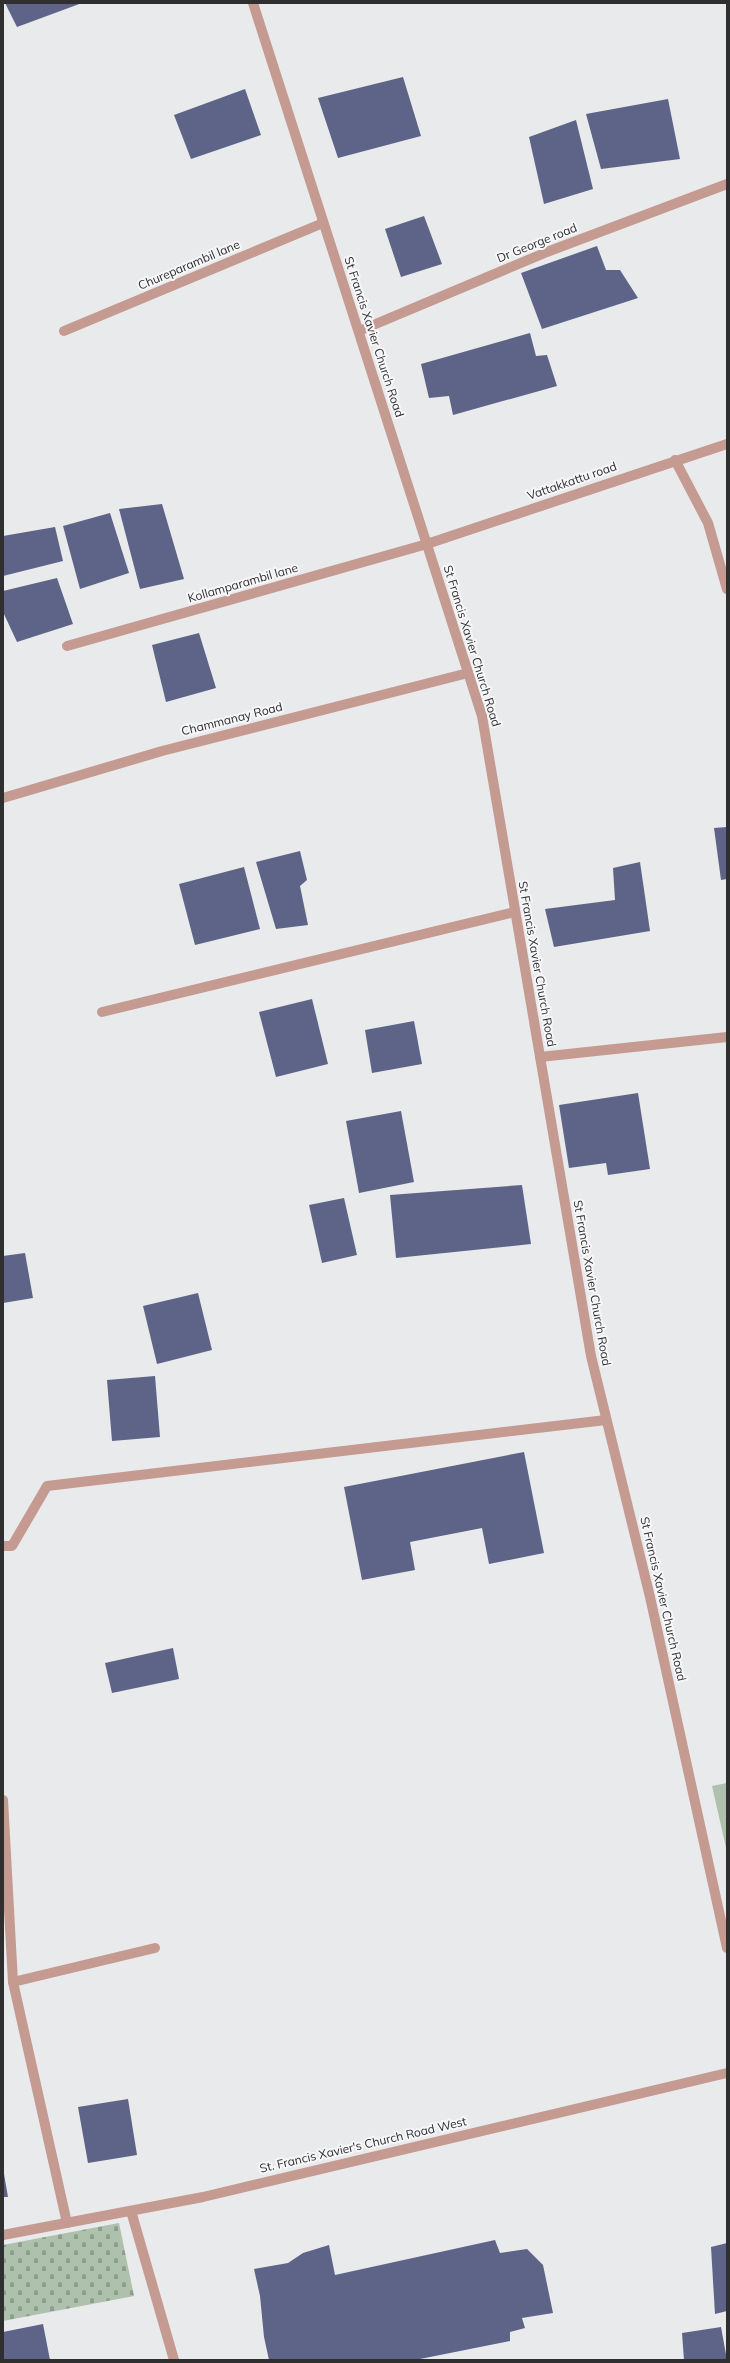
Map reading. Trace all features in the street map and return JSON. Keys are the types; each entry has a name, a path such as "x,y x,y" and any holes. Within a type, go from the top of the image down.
{"street":[{"name":"St Francis Xavier Church Road","path":"253,3 482,716 591,1356 650,1597 727,1948"},
{"name":"Dr George road","path":"358,332 547,252 727,184"},
{"name":"Chureparambil lane","path":"64,332 323,223"},
{"name":"Vattakkattu road","path":"427,544 675,460 727,444"},
{"path":"675,460 708,523 727,589"},
{"name":"Kollamparambil lane","path":"67,646 427,544"},
{"name":"Chammanay Road","path":"3,798 162,751 468,672"},
{"path":"102,1012 515,912"},
{"path":"540,1057 727,1037"},
{"path":"3,1546 12,1546 47,1486 606,1420"},
{"path":"3,1800 13,1982 67,2223"},
{"path":"13,1982 155,1948"},
{"name":"St. Francis Xavier's Church Road West","path":"3,2235 204,2196 727,2073"},
{"path":"132,2211 174,2360"}],"green space":[{"path":"727,1783 727,1852 712,1786"},
{"path":"119,2223 134,2296 3,2321 3,2245"}],"building":[{"path":"5,3 82,3 17,27"},
{"path":"403,77 421,136 338,158 318,98"},
{"path":"245,89 261,135 191,159 174,115"},
{"path":"668,99 680,159 601,169 586,114"},
{"path":"576,120 593,189 544,204 529,137"},
{"path":"424,216 442,264 401,277 385,229"},
{"path":"597,246 606,270 620,270 638,298 542,329 521,273"},
{"path":"530,333 536,356 547,355 557,386 453,415 449,396 429,398 421,364"},
{"path":"162,504 184,579 140,589 119,509"},
{"path":"110,513 129,573 80,589 63,526"},
{"path":"55,527 63,561 3,576 3,536"},
{"path":"57,578 73,624 17,642 3,612 3,591"},
{"path":"199,633 216,688 166,702 152,645"},
{"path":"727,827 727,879 721,880 714,828"},
{"path":"300,851 307,880 300,886 308,925 276,929 256,862"},
{"path":"640,862 650,931 554,947 545,909 615,900 613,868"},
{"path":"244,867 260,929 195,945 179,884"},
{"path":"312,999 328,1064 276,1077 259,1012"},
{"path":"414,1021 422,1064 372,1073 365,1030"},
{"path":"638,1093 650,1169 608,1175 606,1163 569,1168 559,1105"},
{"path":"401,1111 414,1182 359,1193 346,1121"},
{"path":"522,1185 531,1244 396,1258 390,1195"},
{"path":"344,1198 357,1255 322,1263 309,1205"},
{"path":"25,1253 33,1298 3,1303 3,1256"},
{"path":"198,1293 212,1350 157,1364 143,1306"},
{"path":"155,1376 160,1437 112,1441 107,1380"},
{"path":"524,1452 544,1553 489,1564 482,1528 410,1542 415,1570 362,1580 344,1487"},
{"path":"173,1648 179,1679 112,1693 105,1663"},
{"path":"128,2099 137,2155 88,2163 78,2107"},
{"path":"4,2174 8,2197 3,2197"},
{"path":"495,2240 500,2253 527,2249 543,2265 553,2313 522,2318 525,2328 510,2332 510,2341 415,2360 269,2360 264,2337 260,2296 254,2269 288,2263 303,2253 329,2245 335,2275"},
{"path":"727,2243 727,2311 715,2314 711,2247"},
{"path":"43,2324 50,2360 3,2360 3,2332"},
{"path":"721,2327 727,2360 684,2360 682,2333"}]}
